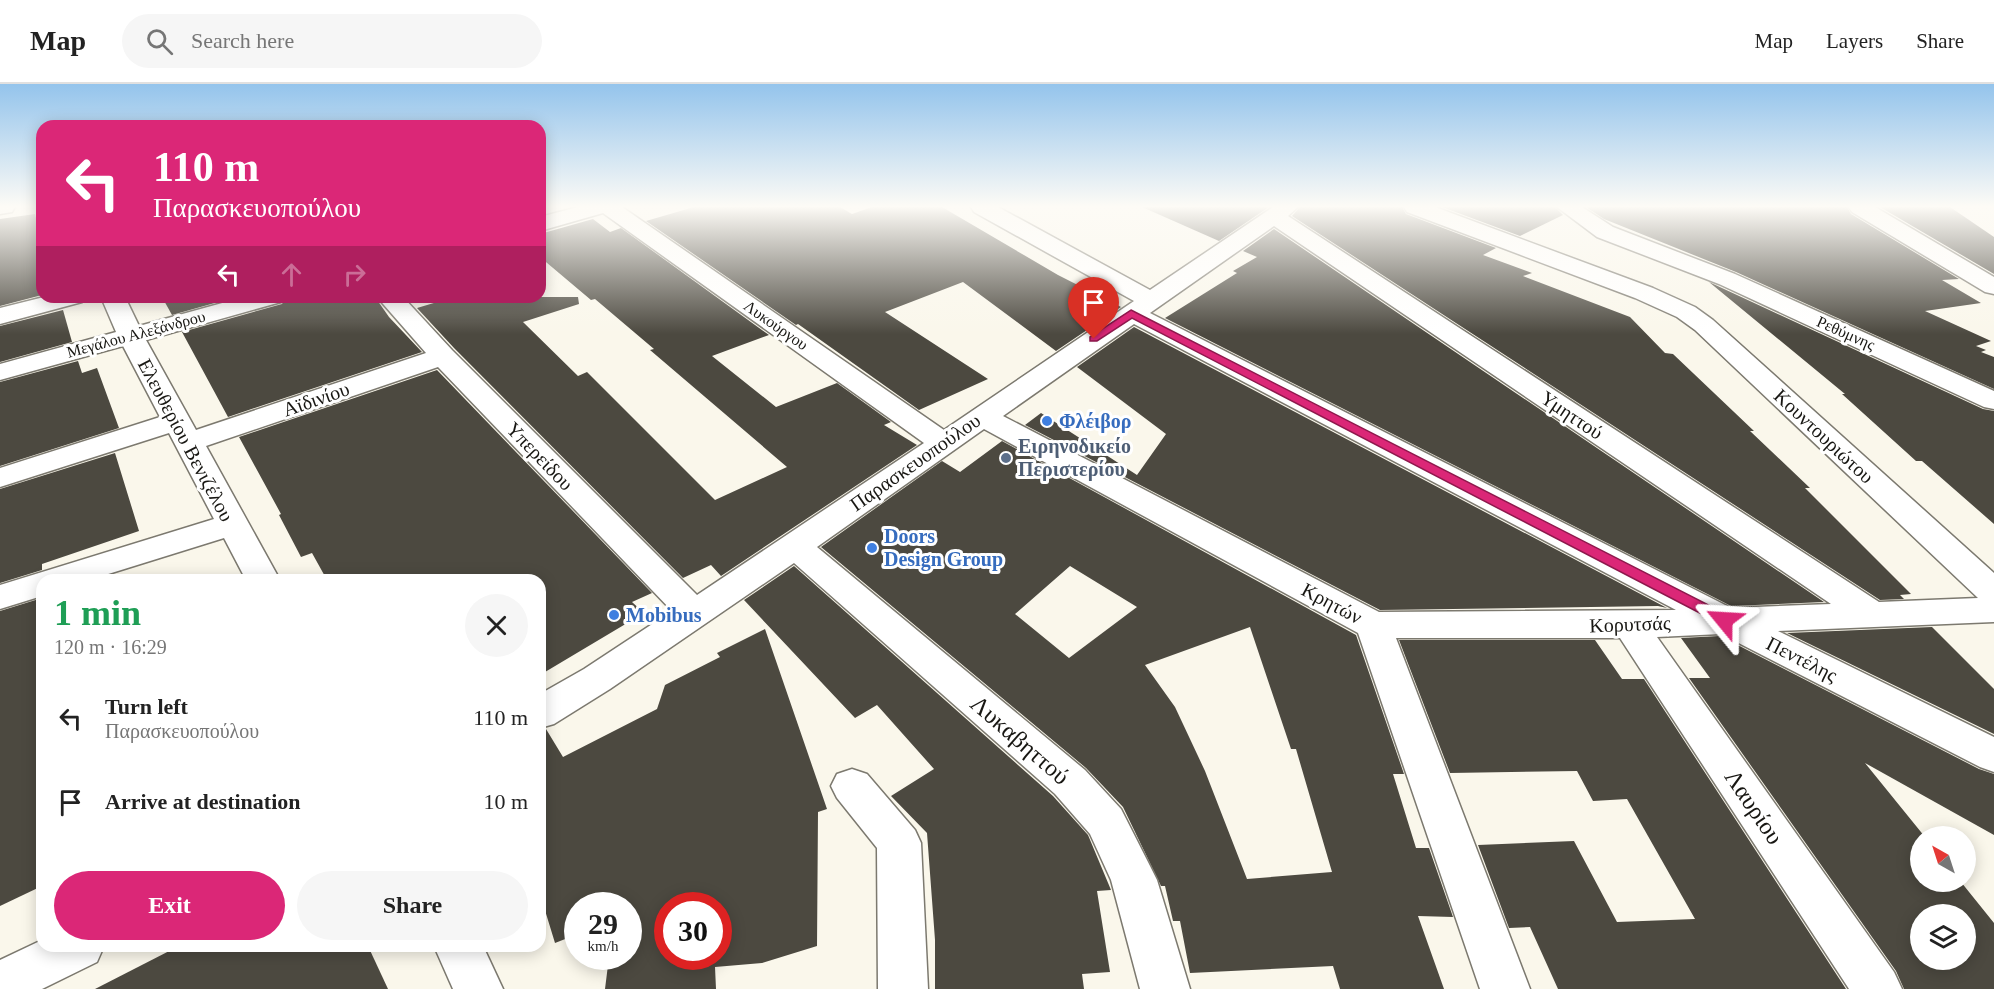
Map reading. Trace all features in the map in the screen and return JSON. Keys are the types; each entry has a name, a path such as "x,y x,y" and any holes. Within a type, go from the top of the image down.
{"street":[{"name":"Λυκούργου","path":"669,249 943,443"},
{"name":"Πεντέλης","path":"1049,249 1140,307 1724,620 1994,756"},
{"name":"Παρασκευοπούλου","path":"546,709 597,679 795,546 1225,249"},
{"name":"Υμηττού","path":"1337,249 1869,614"},
{"name":"Κουντουριώτου","path":"1527,249 1644,293 1681,309 1704,325 1994,593"},
{"name":"Ρεθύμνης","path":"1648,249 1727,279 1994,401"},
{"path":"1931,249 1994,287"},
{"path":"1644,293 1697,269"},
{"path":"0,316 51,303"},
{"name":"Ελευθερίου Βενιζέλου","path":"116,303 130,336 260,574"},
{"name":"Μεγάλου Αλεξάνδρου","path":"0,372 250,303"},
{"name":"Υπερείδου","path":"394,303 443,356 694,614"},
{"name":"Αϊδινίου","path":"0,478 183,432 443,356"},
{"name":"Κρητών","path":"981,416 1373,626 1505,989"},
{"path":"72,574 231,525"},
{"name":"Λυκαβηττού","path":"795,546 1070,782 1106,822 1134,880 1165,989"},
{"path":"0,597 36,586"},
{"name":"Κορυτσάς","path":"1373,626 1630,625 1994,610"},
{"name":"Λαυρίου","path":"1630,625 1877,989"},
{"path":"852,786 898,843 903,989"},
{"path":"0,985 68,952"},
{"path":"461,952 478,989"}],"building":[{"path":"0,249 36,249 36,297 0,306"},
{"path":"546,249 650,249 769,335 712,356 776,407 837,383 891,422 884,425 917,445 721,576 711,565 683,578 417,308 434,303 546,303 546,297 578,297 579,304 523,322 578,376 587,372 715,500 787,467 650,350 654,349 595,299 591,300 546,262"},
{"path":"687,249 1014,249 1121,307 1056,351 963,282 885,312 988,379 919,410 798,324 796,325"},
{"path":"1304,249 1824,602 1731,606 1165,318 1237,273 1233,271 1257,257 1243,251"},
{"path":"1343,249 1494,249 1483,255 1532,273 1523,276 1630,317 1665,353 1673,354 1754,431 1750,431 1810,488 1805,488 1911,594 1900,595 1904,599 1880,600"},
{"path":"1679,249 1910,249 1959,279 1942,280 1981,303 1925,311 1991,341 1976,346 1986,350 1981,352 1994,357 1994,389 1736,272"},
{"path":"1952,249 1994,249 1994,274"},
{"path":"1709,282 1983,409 1994,411 1994,524 1922,461 1916,461 1842,394 1845,394"},
{"path":"165,303 215,303 172,315"},
{"path":"379,303 389,317 422,352 228,417 182,332 282,304"},
{"path":"63,310 72,342 0,362 0,326"},
{"path":"1134,327 1667,608 1658,606 1380,610 1025,425 1041,413 1137,475 1166,434 1077,367"},
{"path":"78,361 82,373 97,368 119,428 0,466 0,382"},
{"path":"437,370 652,593 632,602 644,613 546,671 546,574 324,574 312,553 301,557 279,515 281,514 239,437"},
{"path":"1002,441 1356,635 1404,774 1393,774 1416,848 1429,848 1453,917 1418,916 1444,989 1340,989 1333,966 1190,973 1180,921 1173,921 1165,886 1161,886 1123,807 1086,768 821,547 942,461 960,472","holes":["1070,566 1137,607 1069,658 1015,614","1250,627 1291,749 1296,749 1332,872 1247,879 1205,771 1175,707 1145,665"]},
{"path":"115,453 139,531 42,564 42,570 0,583 0,489"},
{"path":"794,566 1053,796 1088,835 1111,890 1097,891 1110,972 1082,974 1084,989 935,989 935,940 927,833 891,796 934,769 877,705 855,718 744,600"},
{"path":"36,600 36,889 0,906 0,611"},
{"path":"1932,627 1994,689 1994,734 1787,633"},
{"path":"765,629 827,809 818,812 817,946 762,963 732,966 732,892 654,892 654,970 715,970 716,989 605,989 607,970 642,970 642,892 564,892 564,939 555,943 546,914 546,729 563,757 657,709 665,685 720,657 717,653"},
{"path":"1720,636 1979,769 1994,774 1994,835 1865,763 1916,826 1910,826 1910,892 1969,892 1994,923 1994,989 1904,989 1896,971 1689,678 1710,678 1681,638"},
{"path":"1399,640 1595,640 1622,679 1644,679 1846,989 1558,989 1530,927 1509,928 1478,845 1574,841 1617,922 1695,919 1627,799 1593,801 1577,771 1450,773"},
{"path":"167,952 371,952 388,989 95,989"}],"place":[{"name":"Φλέιβορ","path":"1047,421"},
{"name":"Ειρηνοδικείο Περιστερίου","path":"1006,458"},
{"name":"Doors Design Group","path":"872,548"},
{"name":"Mobibus","path":"614,615"}],"route":[{"path":"1094,339 1131,314 1724,620"}]}
